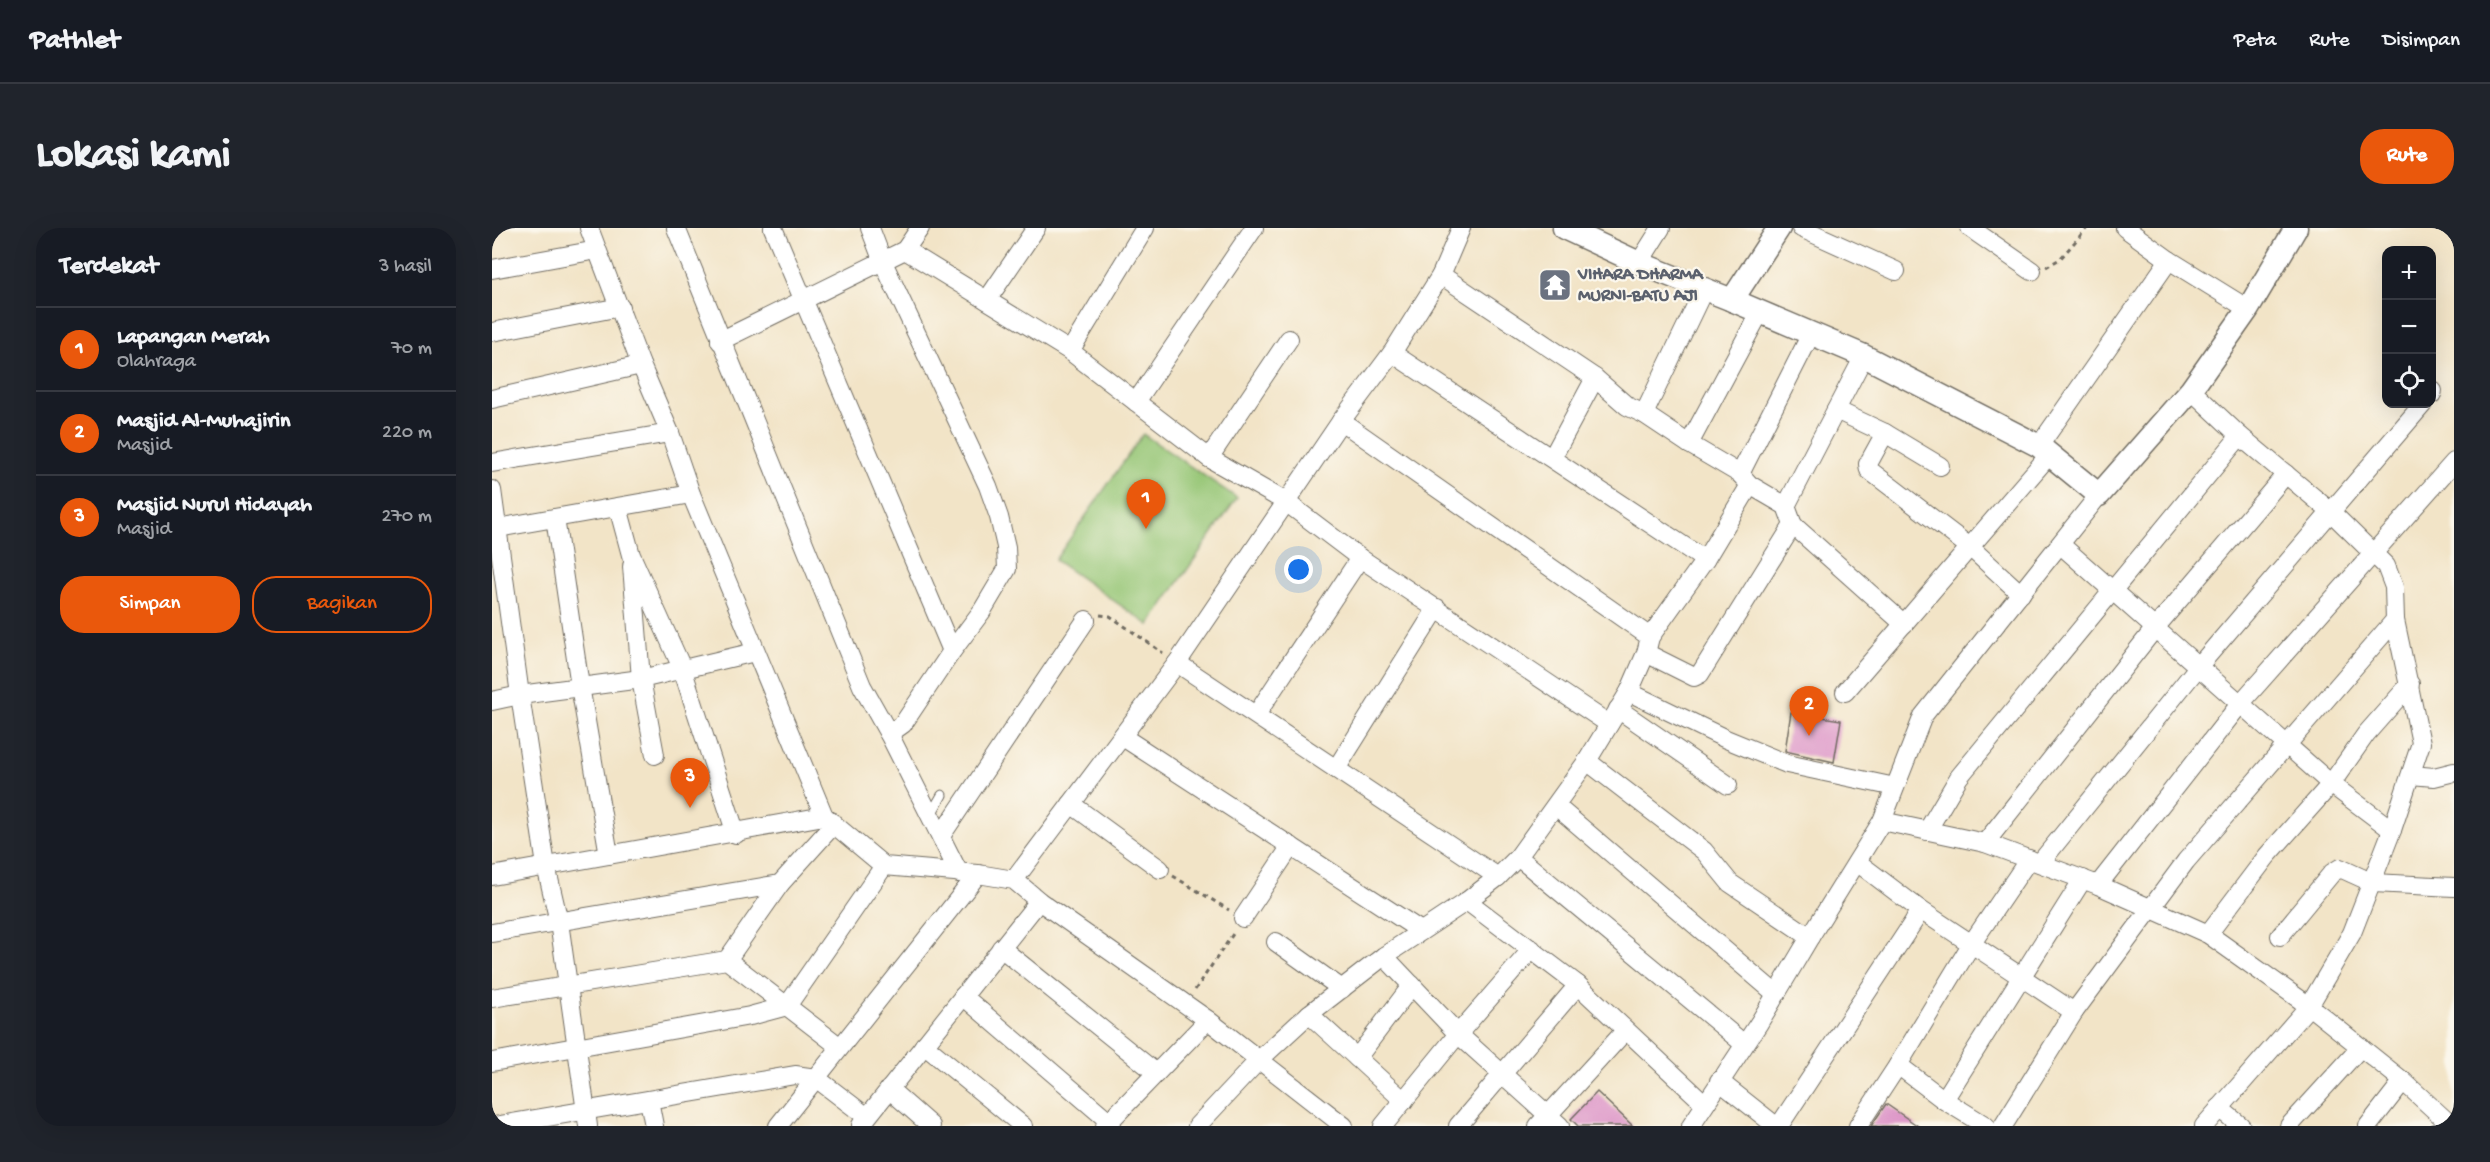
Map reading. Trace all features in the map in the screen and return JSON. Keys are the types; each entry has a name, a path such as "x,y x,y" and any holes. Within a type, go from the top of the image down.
{"street":[{"path":"589,228 641,365 670,433 691,494 755,652 829,820 884,866 969,873 1014,880 1208,1020 1344,1126"},
{"path":"676,228 862,686 889,734 940,836 969,873"},
{"path":"773,228 952,651"},
{"path":"870,228 883,262 988,486 999,517 1006,548 1007,569 982,611 903,724 889,734"},
{"path":"720,340 905,250 920,228"},
{"path":"987,300 1036,228"},
{"path":"1070,351 1145,228"},
{"path":"1136,402 1254,228"},
{"path":"1014,880 1177,663 1341,422 1392,353 1441,275 1461,228"},
{"path":"1564,228 1638,263 1864,356 2045,450 2099,495"},
{"path":"1638,263 1661,228"},
{"path":"1732,300 1779,228"},
{"path":"1801,228 1896,271"},
{"path":"1970,228 2032,271"},
{"path":"2125,228 2169,260 2248,309"},
{"path":"1691,1126 1776,994 1882,821 1923,716 2099,495 2191,390 2248,309 2296,228"},
{"path":"492,268 597,250"},
{"path":"905,250 1070,351 1209,458 1286,502 1360,558 1437,608 1728,785"},
{"path":"1845,692 1971,548 2045,450 2169,260"},
{"path":"1441,275 1595,378 1627,406 1644,414 1786,506 1793,525 1904,624"},
{"path":"1644,414 1704,289"},
{"path":"492,332 620,307"},
{"path":"1689,444 1760,312"},
{"path":"1197,1126 1258,1061 1309,1014 1384,956 1467,901 1498,877 1518,857 1587,761 1629,692 1648,645 1705,560 1745,479 1811,334"},
{"path":"1209,458 1289,339"},
{"path":"1392,353 1705,560"},
{"path":"1786,506 1864,356"},
{"path":"492,399 641,365"},
{"path":"1552,458 1595,378"},
{"path":"2191,390 2240,436 2331,512 2386,566 2394,587 2395,620 2421,743 2373,883 2352,933 2309,1006 2204,1126"},
{"path":"1858,1126 1972,943 2035,861 2419,408"},
{"path":"1836,410 1885,433 1940,466"},
{"path":"1341,422 1694,677 1700,674 1793,525"},
{"path":"492,463 670,433"},
{"path":"1885,433 1868,464 1869,470 1971,548 2021,594"},
{"path":"1927,831 1959,777 2240,436"},
{"path":"1944,1100 2021,976 2091,882 2240,704 2372,552 2454,462"},
{"path":"1985,843 2155,628 2286,474"},
{"path":"492,490 495,529 546,867 559,922 587,1118"},
{"path":"495,529 691,494"},
{"path":"618,507 631,555 682,669 736,834"},
{"path":"555,518 580,686 609,855"},
{"path":"2061,545 2331,784 2392,830"},
{"path":"631,555 641,678 655,755"},
{"path":"1256,715 1360,558"},
{"path":"1336,769 1437,608"},
{"path":"940,836 1086,620"},
{"path":"2003,1126 2074,1011 2186,861 2395,620"},
{"path":"492,701 641,678 755,652"},
{"path":"1177,663 1498,877"},
{"path":"2208,934 2267,856 2331,784 2366,734 2410,684"},
{"path":"1629,692 1726,739 1787,764 1895,787"},
{"path":"1123,737 1421,931"},
{"path":"1587,761 1704,851 1730,883 1810,937"},
{"path":"2411,775 2434,777 2454,772"},
{"path":"1071,804 1160,869"},
{"path":"1556,806 1776,994"},
{"path":"492,876 829,820"},
{"path":"492,998 728,960 780,884 829,820"},
{"path":"1882,821 1985,843 2091,882 2208,934 2309,1006 2403,1081 2452,1126"},
{"path":"1243,918 1291,846"},
{"path":"1518,857 1744,1044"},
{"path":"1857,862 1919,909 2074,1011"},
{"path":"492,1062 750,1016 787,1006 884,866"},
{"path":"2280,936 2332,873 2340,868 2373,883 2454,887"},
{"path":"778,1126 840,1047 969,873"},
{"path":"492,933 780,884"},
{"path":"494,1126 587,1118 649,1100 795,1075 816,1078 863,1121 1039,900"},
{"path":"1467,901 1578,985 1705,1104"},
{"path":"1719,1081 1777,1126 1914,921 1919,909"},
{"path":"1276,942 1342,989"},
{"path":"1001,948 1155,1072"},
{"path":"1383,1126 1458,1034 1532,949"},
{"path":"1384,956 1458,1034 1548,1123 1625,1031"},
{"path":"728,960 840,1047"},
{"path":"1357,1058 1412,985"},
{"path":"1458,1126 1578,985"},
{"path":"963,996 1108,1124 1155,1072 1208,1020"},
{"path":"1309,1014 1404,1101"},
{"path":"924,1045 1023,1126"},
{"path":"2289,1126 2361,1047"},
{"path":"1898,1065 1944,1100 1986,1126"},
{"path":"2368,1126 2403,1081"},
{"path":"889,1089 931,1126"},
{"path":"649,1100 654,1126"},
{"path":"2219,1108 2241,1126"}],"lane":[{"path":"930,816 942,795"}],"path":[{"path":"2032,271 2050,266 2061,259 2087,228"},
{"path":"1086,620 1100,615 1110,616 1177,663"},
{"path":"1160,869 1243,918 1186,1004"}],"green space":[{"path":"1143,434 1237,498 1149,625 1055,560"}],"building":[{"path":"1791,712 1841,720 1834,762 1785,751"},
{"path":"1597,1092 1633,1126 1578,1126 1571,1119"},
{"path":"1886,1104 1918,1126 1871,1126"}],"place":[{"name":"VIHARA DHARMA MURNI-BATU AJI","path":"1555,285"},
{"name":"Lapangan Merah","path":"1146,529"},
{"name":"Masjid Al-Muhajirin","path":"1809,736"},
{"name":"Masjid Nurul Hidayah","path":"690,808"}]}
